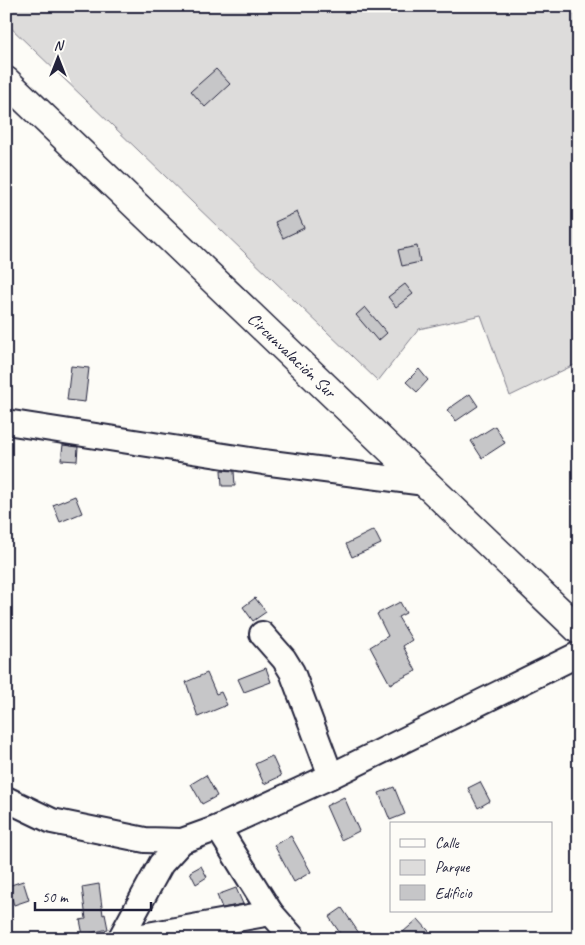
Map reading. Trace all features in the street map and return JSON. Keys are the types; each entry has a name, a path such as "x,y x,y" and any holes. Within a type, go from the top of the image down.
{"main road":[{"name":"Circunvalación Sur","path":"6,81 579,630"}],"street":[{"path":"6,422 263,462 425,483"},
{"path":"262,634 284,659 292,672 331,776"},
{"path":"6,799 52,821 145,840 182,841 218,828 331,776 579,654"},
{"path":"218,828 271,913 294,939"},
{"path":"120,939 160,864 182,841"},
{"path":"125,939 271,913"}],"green space":[{"path":"6,6 579,6 579,369 574,365 510,396 481,315 419,329 378,381 6,23"}],"building":[{"path":"216,69 230,84 205,107 191,91"},
{"path":"297,212 304,228 283,238 275,222"},
{"path":"417,246 420,262 402,266 398,250"},
{"path":"405,284 413,294 396,307 388,297"},
{"path":"365,307 387,333 378,341 356,315"},
{"path":"71,366 89,368 85,402 67,400"},
{"path":"419,369 428,380 417,392 406,382"},
{"path":"470,394 478,406 456,421 447,410"},
{"path":"495,426 505,443 482,458 471,441"},
{"path":"63,445 78,447 77,461 61,460"},
{"path":"221,470 234,471 235,486 222,486"},
{"path":"75,496 82,513 60,522 53,505"},
{"path":"374,530 381,544 352,557 346,544"},
{"path":"255,598 266,612 253,621 243,607"},
{"path":"400,602 406,613 398,617 412,640 403,646 416,671 390,684 370,647 388,636 377,614"},
{"path":"266,668 271,682 244,692 238,679"},
{"path":"207,673 216,694 221,692 227,705 198,717 186,682"},
{"path":"272,756 281,776 264,784 255,764"},
{"path":"206,775 217,796 202,804 191,784"},
{"path":"480,782 490,801 478,808 468,788"},
{"path":"394,787 405,814 390,820 379,793"},
{"path":"344,797 359,831 341,840 326,806"},
{"path":"291,836 311,872 294,882 274,845"},
{"path":"201,866 207,877 196,884 190,872"},
{"path":"23,881 29,900 14,905 8,886"},
{"path":"99,884 103,915 105,914 108,929 83,935 80,920 86,919 82,887"},
{"path":"236,888 243,904 222,908 217,895"},
{"path":"342,908 363,939 344,939 329,917"},
{"path":"418,919 436,939 395,939"}]}
